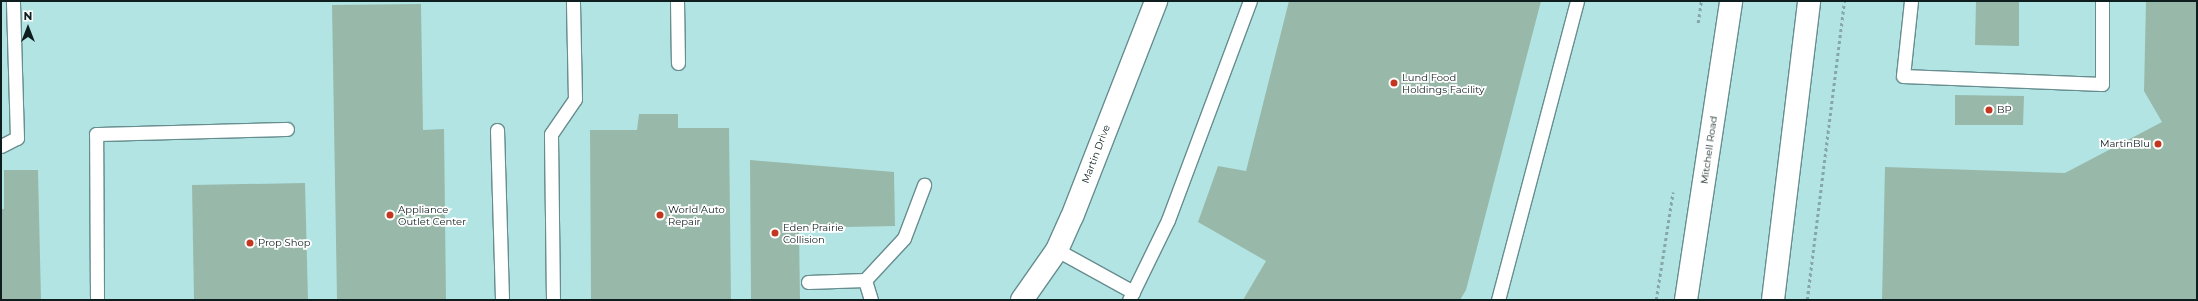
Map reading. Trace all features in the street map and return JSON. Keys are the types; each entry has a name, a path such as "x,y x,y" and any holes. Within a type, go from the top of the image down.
{"main road":[{"name":"Martin Drive","path":"1022,300 1057,250 1156,1"},
{"name":"Mitchell Road","path":"1686,300 1731,1"},
{"path":"1773,300 1809,1"}],"lane":[{"path":"1,146 17,138 13,1"},
{"path":"553,300 551,134 575,99 573,1"},
{"path":"677,1 678,63"},
{"path":"1057,250 1131,296 1168,220 1250,1"},
{"path":"1498,300 1577,1"},
{"path":"1910,1 1903,76 2102,84 2102,1"},
{"path":"97,300 96,134 287,129"},
{"path":"497,130 502,300"},
{"path":"808,282 864,280 904,238 924,185"},
{"path":"864,280 871,300"}],"path":[{"path":"1807,300 1844,1"}],"shaded area":[{"path":"1,1 2197,1 2197,300 1,300"}],"building":[{"name":"Lund Food Holdings Facility","path":"1289,1 1541,1 1466,290 1460,300 1243,300 1266,261 1198,222 1218,166 1246,171"},
{"path":"1976,1 2019,1 2019,46 1975,45"},
{"name":"MartinBlu","path":"2146,1 2197,1 2197,300 1882,300 1885,167 2065,173 2162,122 2144,91"},
{"name":"Appliance Outlet Center","path":"421,4 423,130 444,129 446,300 337,300 332,5"},
{"name":"BP","path":"1955,95 2024,96 2023,125 1955,125"},
{"name":"World Auto Repair","path":"639,114 678,114 678,128 729,128 731,300 591,300 590,130 637,130"},
{"name":"Eden Prairie Collision","path":"750,160 894,172 895,226 799,228 800,300 751,300"},
{"path":"4,170 38,170 41,300 1,300 1,209 4,209"},
{"name":"Prop Shop","path":"305,183 308,300 194,300 192,185"}],"place":[{"name":"Lund Food Holdings Facility","path":"1394,83"},
{"name":"BP","path":"1989,110"},
{"name":"MartinBlu","path":"2158,144"},
{"name":"Appliance Outlet Center","path":"390,215"},
{"name":"World Auto Repair","path":"660,215"},
{"name":"Eden Prairie Collision","path":"775,233"},
{"name":"Prop Shop","path":"250,243"}]}
